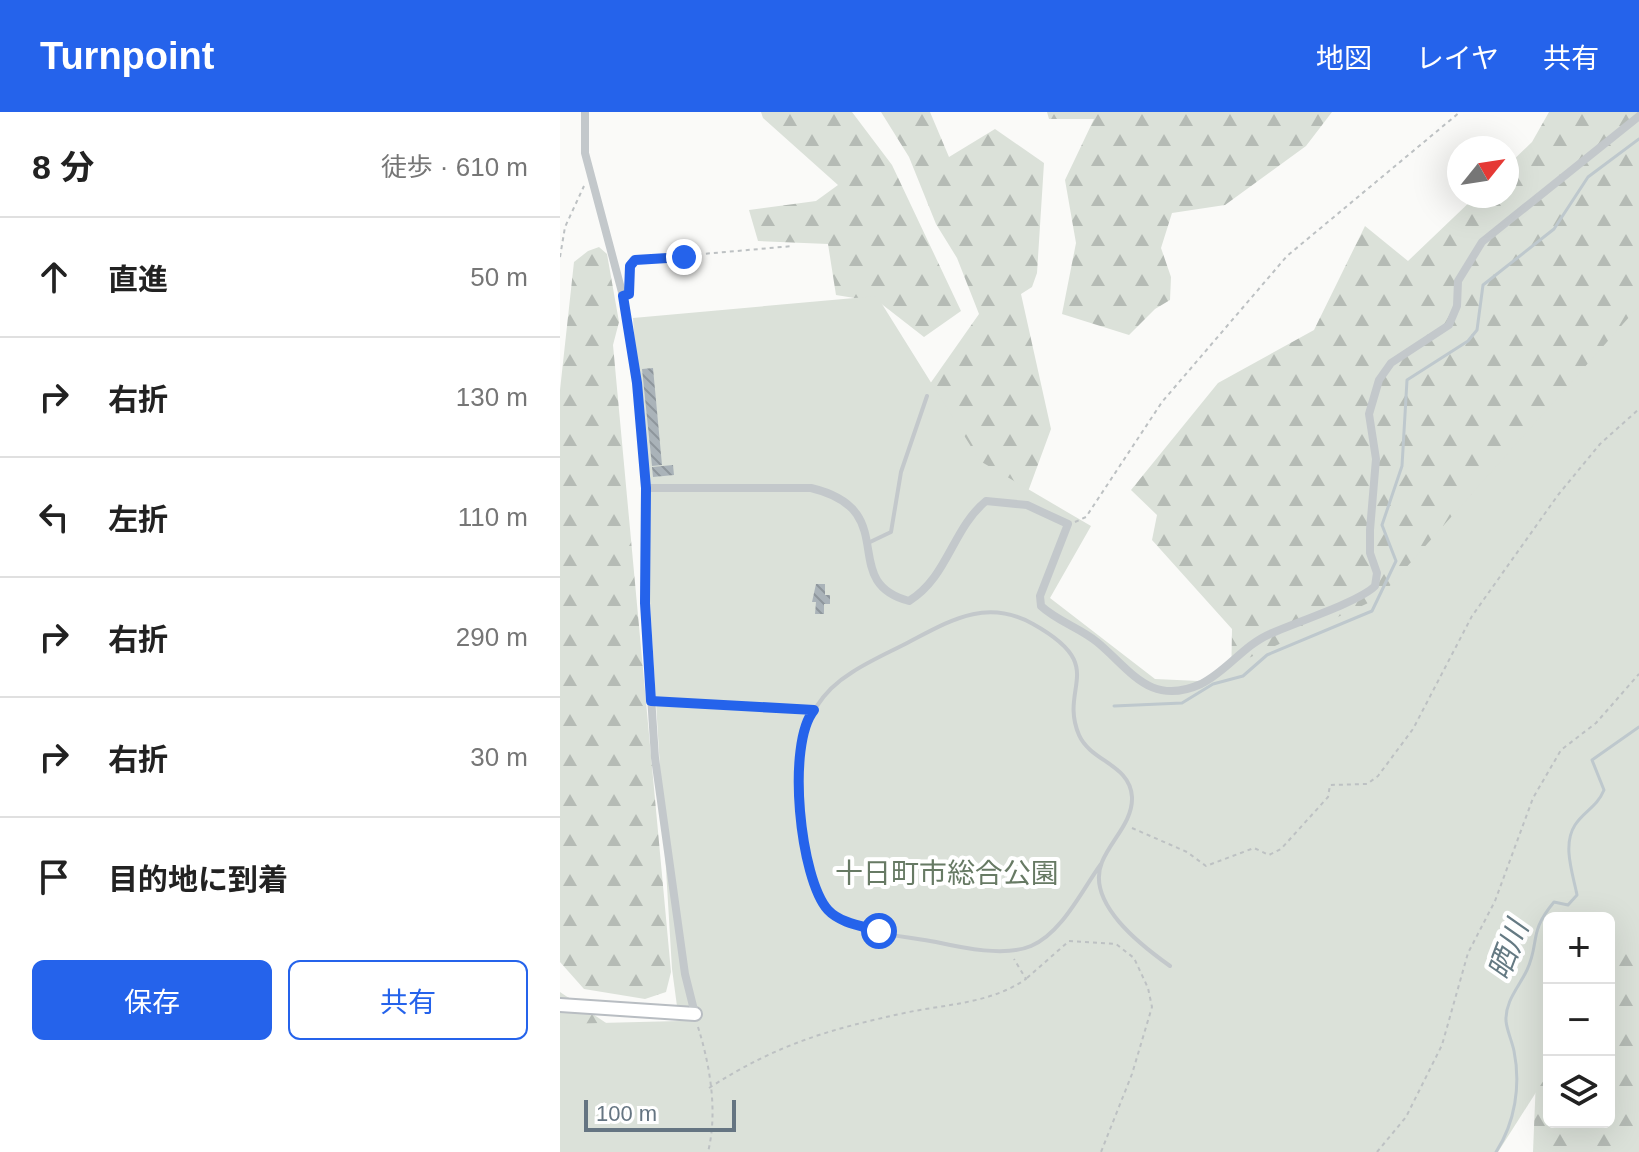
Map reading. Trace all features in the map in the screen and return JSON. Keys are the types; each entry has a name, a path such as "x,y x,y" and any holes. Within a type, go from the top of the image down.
{"street":[{"path":"560,1005 695,1014 685,974 663,824 651,701 645,603 646,488 637,383 623,296 585,153 585,112"},
{"path":"646,488 811,488 836,494 852,505 861,520 871,570 881,588 894,597 909,601 928,589 971,513 986,501 1027,505 1068,524 1040,596 1041,606 1096,641 1136,681 1155,689 1185,690 1203,683 1266,635 1368,593 1375,586 1377,573 1370,553 1376,459 1369,414 1379,380 1391,363 1449,325 1457,306 1458,281 1482,242 1639,116"}],"lane":[{"path":"868,543 891,532 901,472 927,396"},
{"path":"983,610 1019,617 1070,651 1078,670 1075,718 1080,736 1091,752 1115,766 1127,779 1132,795 1124,824 1101,864 1050,934 1031,946 1010,951 947,945 879,931 838,919 827,910 819,896 805,840 796,778 801,737 814,710 848,674 958,616 983,610"},
{"path":"651,701 814,710"},
{"path":"1101,864 1100,883 1112,914 1139,944 1170,966"}],"path":[{"path":"1068,524 1086,517 1162,402 1287,256 1460,112"},
{"path":"560,257 572,206 590,175"},
{"path":"623,296 629,294 630,266 635,260 793,246"},
{"path":"1124,824 1187,852 1206,866 1254,848 1269,855 1281,849 1328,797 1330,785 1367,784 1378,776 1413,729 1472,616 1558,495 1600,444 1639,409"},
{"path":"1377,1152 1406,1117 1442,1045 1468,953 1495,901 1533,798 1561,750 1596,723 1639,674"},
{"path":"709,1088 791,1042 828,1030 987,998 1026,979 1069,941 1116,944 1134,958 1148,988 1152,1007 1132,1074 1101,1152"},
{"path":"1010,951 1026,979"},
{"path":"695,1014 708,1058 712,1135 708,1152"}],"green space":[{"path":"761,112 852,112 892,165 961,311 924,337 879,302 836,295 828,244 758,241 749,210 816,201 838,185 763,118"},
{"path":"881,112 930,112 949,157 995,129 1044,163 1037,273 1032,287 1021,294 1051,429 1011,538 899,428 979,314 957,258 936,224 909,157"},
{"path":"1047,112 1332,112 1306,146 1225,205 1172,213 1161,248 1171,277 1170,300 1155,309 1129,335 1062,314 1076,243 1065,180 1094,119 1049,119"},
{"path":"1549,112 1639,112 1639,629 560,1152 560,992 624,1035 688,1026 1231,687 1232,629 1152,540 1157,515 1131,490 1218,383 1314,330 1365,226 1408,261 1463,208 1519,208 1519,154 1532,142"},
{"path":"599,247 607,254 619,322 613,345 671,972 666,992 645,999 584,989 560,962 560,390 574,262"},
{"name":"十日町市総合公園","path":"877,296 980,461 1091,526 1050,598 1155,679 1199,681 1379,598 1639,306 1639,930 1615,968 1615,912 1543,912 1543,1081 1498,1152 560,1152 560,1024 679,1021 672,969 633,318"},
{"path":"1639,875 1639,1152 1533,1152 1538,1029 1543,1023 1543,1128 1615,1128 1615,925"}],"building":[{"path":"653,368 662,465 652,466 642,369"},
{"path":"673,465 674,475 653,477 652,467"},
{"path":"816,584 825,584 825,595 830,595 830,604 824,604 824,614 815,614 816,602 812,602"}],"waterway":[{"path":"1114,706 1182,703 1213,684 1243,676 1267,655 1372,611 1396,561 1382,525 1402,466 1407,380 1468,341 1477,330 1483,285 1554,229 1588,177 1639,139"},
{"name":"晒川","path":"1496,1152 1508,1129 1515,1103 1517,1077 1506,1021 1508,1007 1527,970 1537,930 1546,913 1554,902 1568,905 1577,895 1570,860 1571,833 1604,790 1592,760 1639,727"}],"route":[{"path":"684,257 635,260 630,266 629,294 623,296 637,383 646,488 645,603 651,701 814,710 801,737 796,778 805,840 819,896 827,910 838,919 879,931"}]}
